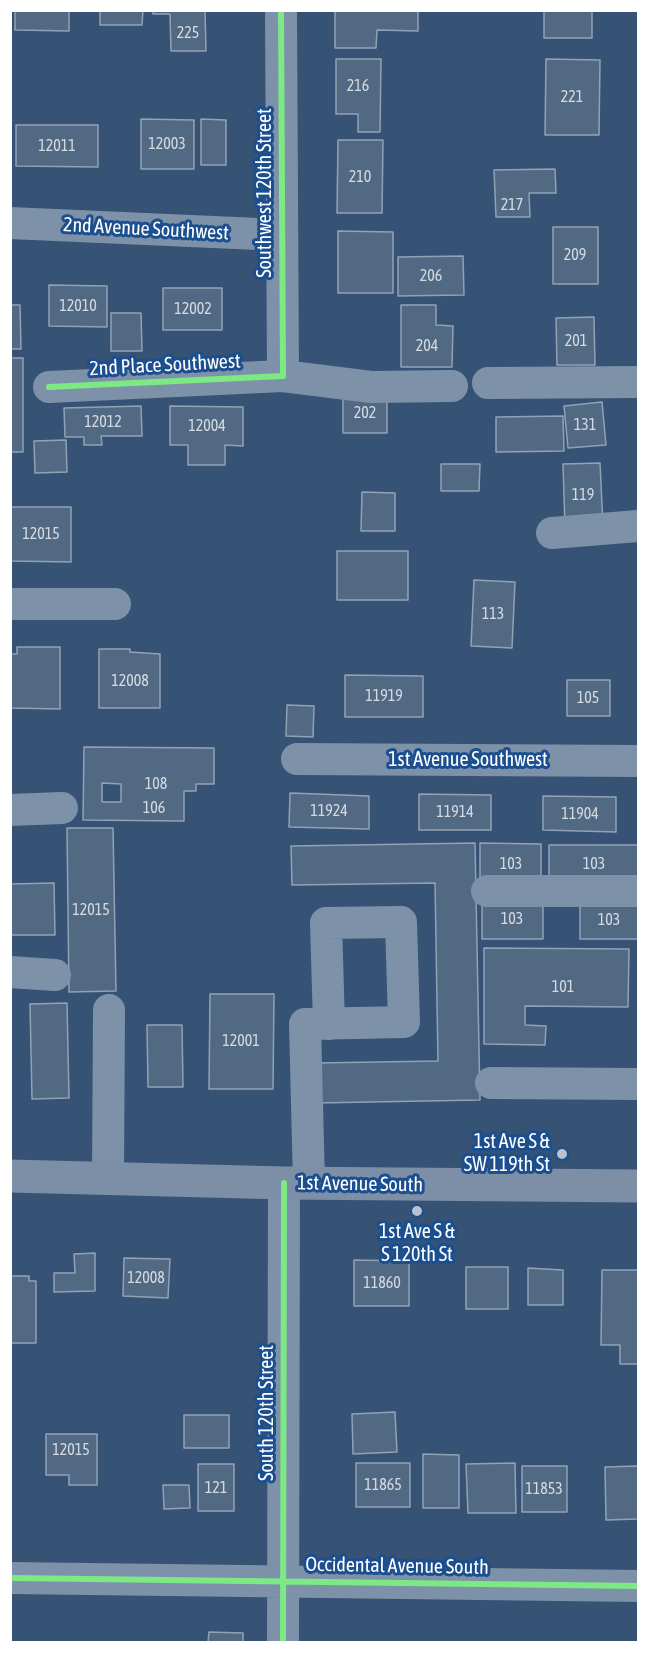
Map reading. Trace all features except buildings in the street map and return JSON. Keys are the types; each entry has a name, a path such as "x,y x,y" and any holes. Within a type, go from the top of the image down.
{"main road":[{"name":"1st Avenue South","path":"10,1176 296,1183 639,1186"}],"street":[{"name":"Southwest 120th Street","path":"281,10 283,376"},
{"name":"2nd Avenue Southwest","path":"10,223 281,235"},
{"name":"2nd Place Southwest","path":"49,387 283,376 371,387 452,386"},
{"path":"488,383 639,382"},
{"path":"552,533 639,526"},
{"path":"10,604 115,604"},
{"name":"1st Avenue Southwest","path":"297,759 639,761"},
{"path":"10,810 62,808"},
{"path":"487,891 639,891"},
{"path":"10,972 55,975"},
{"path":"108,1178 109,1010"},
{"name":"South 120th Street","path":"284,1642 296,1183 305,1024 329,1024"},
{"path":"491,1083 639,1084"},
{"name":"Occidental Avenue South","path":"10,1578 639,1586"}],"cycle path":[{"path":"49,387 283,376 281,10"},
{"path":"283,1642 284,1183"},
{"path":"10,1578 638,1586"}],"place":[{"name":"1st Ave S & SW 119th St","path":"562,1154"},
{"name":"1st Ave S & S 120th St","path":"417,1211"}]}
